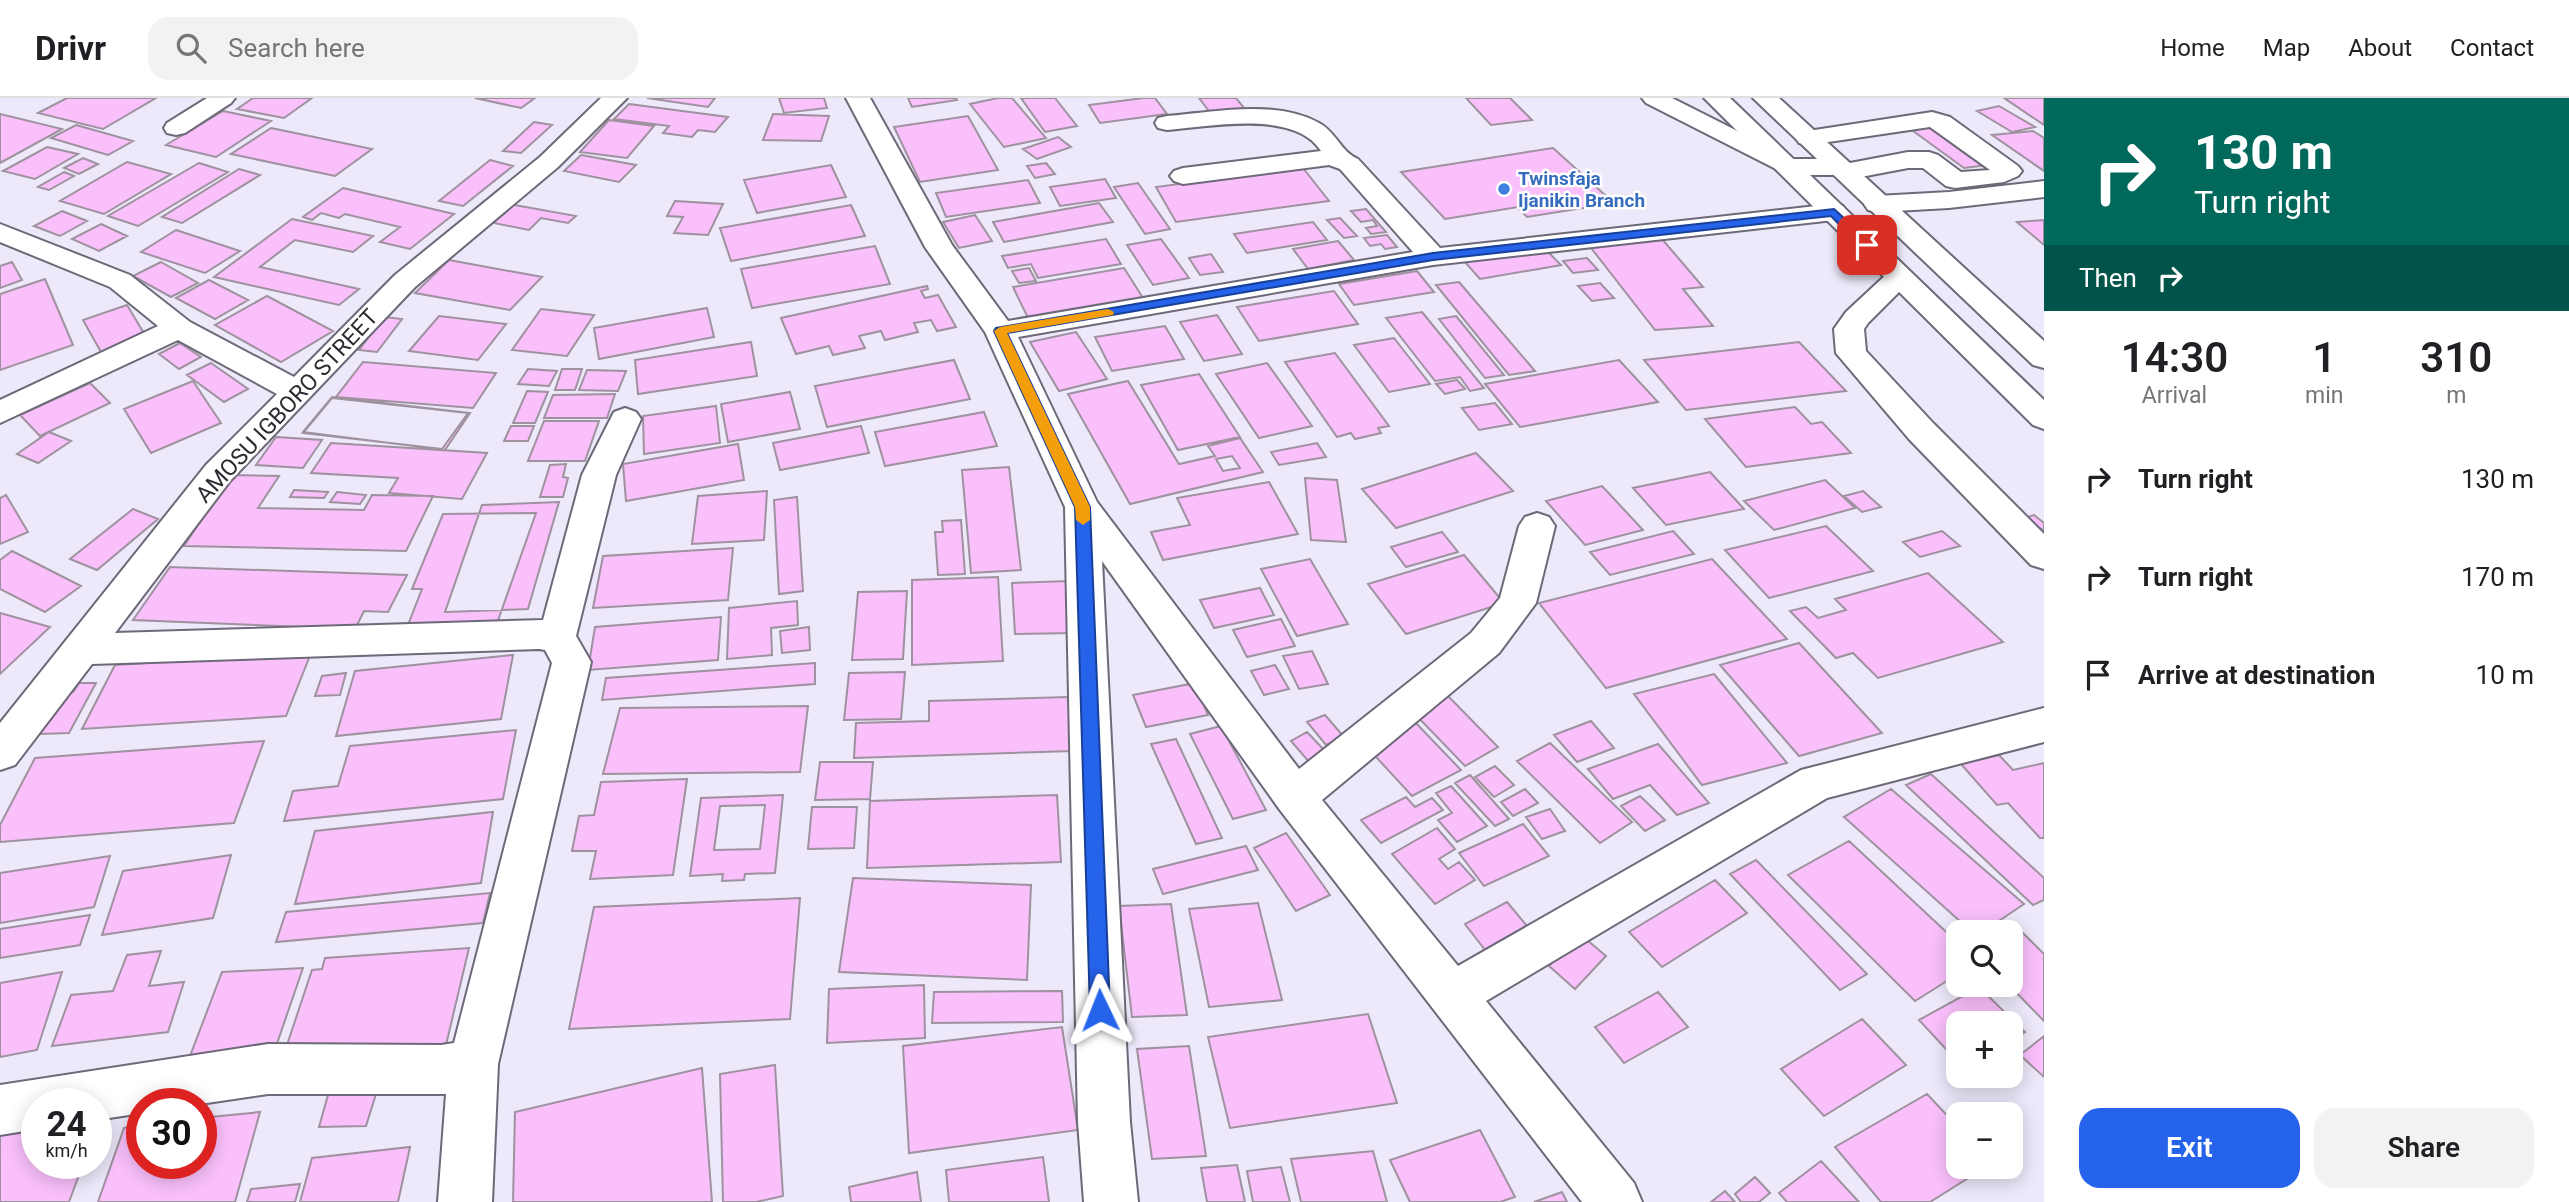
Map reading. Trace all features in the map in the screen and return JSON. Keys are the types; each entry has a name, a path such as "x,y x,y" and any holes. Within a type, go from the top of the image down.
{"main road":[{"path":"176,128 223,98"},
{"name":"AMOSU IGBORO STREET","path":"0,753 218,473 405,281 549,162 615,98"},
{"path":"858,98 940,247 1000,331 1082,507 1295,797 1615,1202"},
{"path":"1654,98 1788,167 1842,169 1929,160 1955,180 1995,177 2010,171 1941,122 1932,119 1808,138"},
{"path":"1716,98 2044,418"},
{"path":"1765,98 2044,358"},
{"path":"1167,123 1283,119 1301,124 1322,136 1339,160"},
{"path":"1183,176 1332,158 1339,160 1349,164 1433,257"},
{"path":"1877,204 1949,200 2044,189"},
{"path":"1000,331 1433,257 1834,212"},
{"path":"0,232 120,281 179,328 298,392"},
{"path":"1899,278 1856,318 1849,329 1851,353 1921,431 2044,556"},
{"path":"0,413 179,328"},
{"path":"465,1202 473,1064 572,662 557,637 583,544 587,515 598,475 625,419"},
{"path":"1082,507 1104,1122 1111,1202"},
{"path":"1295,797 1485,643 1517,603 1537,526"},
{"path":"83,649 538,634 557,637"},
{"path":"1452,995 1816,783 2044,725"},
{"path":"112,1093 268,1069 442,1070 473,1064"},
{"path":"0,1110 21,1107"}],"building":[{"path":"67,98 156,98 103,129 38,113"},
{"path":"253,98 312,98 284,118 237,109"},
{"path":"475,98 535,98 521,108"},
{"path":"647,98 715,98 708,107"},
{"path":"779,98 824,98 827,108 784,113"},
{"path":"908,98 956,98 957,100 912,107"},
{"path":"1012,98 1046,138 1004,147 970,104"},
{"path":"1021,98 1055,98 1077,126 1045,132"},
{"path":"1155,98 1167,114 1100,123 1089,105"},
{"path":"1199,98 1236,98 1249,114 1215,119"},
{"path":"1466,98 1510,98 1532,120 1491,125"},
{"path":"2004,98 2044,98 2044,125"},
{"path":"629,104 728,117 715,132 698,130 692,137 663,133 669,126 614,119"},
{"path":"1999,106 2035,127 2012,132 1977,111"},
{"path":"223,111 271,121 216,157 166,145"},
{"path":"0,114 62,129 0,163"},
{"path":"773,114 829,116 821,141 763,140"},
{"path":"968,116 998,170 920,182 894,127"},
{"path":"609,120 654,126 627,158 580,152"},
{"path":"534,122 552,125 521,153 503,151"},
{"path":"76,125 133,141 108,155 51,138"},
{"path":"1933,125 1988,165 1964,168 1909,128"},
{"path":"271,128 372,149 335,176 231,154"},
{"path":"2033,131 2044,138 2044,171 1992,135"},
{"path":"1058,137 1071,147 1037,159 1023,149"},
{"path":"47,147 78,154 35,179 3,171"},
{"path":"1553,148 1614,203 1527,217 1518,207 1445,219 1401,172"},
{"path":"581,155 636,165 619,182 564,171"},
{"path":"83,158 98,164 79,174 64,168"},
{"path":"490,160 513,166 463,206 439,201"},
{"path":"127,162 171,174 104,214 60,201"},
{"path":"199,163 228,172 138,226 108,216"},
{"path":"1046,163 1055,174 1035,178 1027,166"},
{"path":"831,165 846,197 757,213 744,180"},
{"path":"1303,168 1329,201 1176,222 1156,187"},
{"path":"239,169 260,175 182,223 162,217"},
{"path":"64,172 74,176 49,190 38,187"},
{"path":"1105,179 1116,198 1060,206 1050,187"},
{"path":"1028,180 1040,203 946,217 936,193"},
{"path":"1138,183 1170,229 1145,234 1114,187"},
{"path":"343,188 454,214 410,249 380,242 400,227 345,214 339,218 321,213 312,220 303,217"},
{"path":"675,201 723,204 708,235 674,233 683,217 667,216"},
{"path":"1099,203 1113,222 1004,242 993,222"},
{"path":"509,204 576,216 568,223 541,218 529,230 489,222"},
{"path":"851,205 865,236 731,261 720,228"},
{"path":"1366,209 1386,232 1371,234 1366,228 1377,226 1373,220 1361,222 1351,211"},
{"path":"62,211 87,221 60,236 34,226"},
{"path":"975,215 992,241 959,248 943,222"},
{"path":"1340,218 1357,236 1344,238 1327,220"},
{"path":"292,219 373,236 353,252 295,240 260,267 359,289 339,305 214,277"},
{"path":"2044,220 2044,245 2017,222"},
{"path":"1313,222 1327,240 1247,253 1234,234"},
{"path":"101,224 127,236 99,251 72,239"},
{"path":"176,230 240,251 205,273 141,252"},
{"path":"1387,235 1397,247 1385,249 1381,244 1370,246 1364,238"},
{"path":"1106,239 1121,264 1038,278 1031,264 1008,268 1002,256"},
{"path":"1161,239 1189,278 1153,285 1127,245"},
{"path":"1662,239 1703,287 1683,289 1713,326 1655,330 1588,244"},
{"path":"1338,241 1354,260 1308,269 1293,249"},
{"path":"875,246 890,284 752,308 741,269"},
{"path":"1543,247 1561,265 1480,279 1464,261"},
{"path":"1211,254 1223,272 1200,275 1189,258"},
{"path":"1587,258 1598,270 1573,273 1563,261"},
{"path":"449,260 542,277 510,310 415,293"},
{"path":"12,262 22,280 0,288 0,266"},
{"path":"161,262 198,283 171,297 133,276"},
{"path":"1029,268 1036,281 1019,283 1012,271"},
{"path":"1124,268 1143,298 1028,318 1013,287"},
{"path":"1417,271 1434,292 1354,305 1339,284"},
{"path":"45,279 73,345 0,370 0,294"},
{"path":"209,280 248,300 215,319 176,298"},
{"path":"1459,282 1535,371 1509,375 1436,285"},
{"path":"1600,283 1614,298 1592,301 1578,286"},
{"path":"927,286 928,289 921,291 925,298 938,295 956,327 937,331 931,320 914,323 918,332 885,340 881,331 859,336 865,348 833,355 829,346 796,354 781,318"},
{"path":"1334,291 1358,324 1259,341 1237,307"},
{"path":"267,296 333,331 281,362 215,325"},
{"path":"127,305 145,335 101,352 83,320"},
{"path":"707,308 714,337 599,359 594,328"},
{"path":"541,309 594,315 567,356 512,350"},
{"path":"1422,312 1484,388 1470,391 1460,377 1435,381 1386,318"},
{"path":"1217,315 1242,354 1204,361 1180,322"},
{"path":"439,316 506,324 478,360 409,351"},
{"path":"1456,316 1504,375 1485,378 1439,319"},
{"path":"384,317 402,319 377,352 359,350"},
{"path":"1165,326 1184,359 1112,371 1095,337"},
{"path":"1076,332 1107,379 1059,391 1030,342"},
{"path":"1394,338 1430,384 1389,392 1354,345"},
{"path":"751,342 757,376 638,394 635,360"},
{"path":"1799,342 1846,391 1686,410 1644,360"},
{"path":"180,343 201,357 179,369 159,354"},
{"path":"1335,353 1389,426 1378,428 1381,433 1355,439 1351,433 1337,437 1285,362"},
{"path":"954,360 970,399 827,427 815,386"},
{"path":"1619,360 1658,402 1520,427 1485,384"},
{"path":"363,362 496,373 473,408 336,397"},
{"path":"211,363 248,389 224,402 187,375"},
{"path":"1267,363 1312,426 1259,438 1216,374"},
{"path":"528,369 557,371 549,386 518,384"},
{"path":"562,369 582,369 575,390 555,390"},
{"path":"587,370 626,371 618,391 579,390"},
{"path":"1199,374 1240,437 1178,450 1141,385"},
{"path":"1457,380 1465,389 1445,394 1436,384"},
{"path":"193,381 221,423 151,453 124,409"},
{"path":"1128,381 1179,464 1215,456 1208,446 1240,438 1263,472 1130,504 1068,394","holes":["1232,456 1240,468 1223,471 1216,459"]},
{"path":"90,383 110,403 40,436 20,415"},
{"path":"527,391 548,392 535,423 513,423"},
{"path":"790,392 800,429 728,442 721,404"},
{"path":"615,394 607,418 544,418 553,395"},
{"path":"332,397 470,413 445,450 303,432"},
{"path":"332,398 468,413 442,449 303,433"},
{"path":"1495,403 1512,424 1479,430 1462,408"},
{"path":"716,406 720,443 644,454 643,416"},
{"path":"1795,407 1811,424 1822,422 1851,453 1746,467 1705,419"},
{"path":"984,412 997,446 885,466 875,432"},
{"path":"544,421 599,421 585,461 528,461"},
{"path":"511,426 534,426 528,441 504,441"},
{"path":"861,426 869,453 780,470 773,443"},
{"path":"49,432 71,441 38,463 17,454"},
{"path":"276,437 322,440 303,468 256,465"},
{"path":"331,443 487,453 462,499 389,493 398,478 311,473"},
{"path":"1317,443 1326,457 1279,465 1271,452"},
{"path":"738,444 744,480 626,501 623,464"},
{"path":"1476,453 1513,491 1396,528 1362,489"},
{"path":"566,464 563,477 568,478 563,497 540,497 550,465"},
{"path":"1009,467 1021,570 971,573 962,470"},
{"path":"1710,472 1744,509 1666,525 1633,488"},
{"path":"231,475 279,476 258,508 364,510 372,495 433,496 406,551 184,546"},
{"path":"1305,478 1337,480 1346,542 1311,540"},
{"path":"1825,480 1855,508 1774,530 1744,501"},
{"path":"1269,482 1298,534 1163,560 1151,532 1190,525 1177,498"},
{"path":"1602,486 1643,530 1585,545 1546,501"},
{"path":"294,490 328,492 324,498 290,497"},
{"path":"767,491 764,540 692,544 698,496"},
{"path":"1863,491 1881,507 1862,512 1844,496"},
{"path":"337,492 366,495 360,504 330,502"},
{"path":"6,495 28,532 0,544 0,498"},
{"path":"797,497 803,591 779,594 774,500"},
{"path":"559,502 528,609 445,612 482,505"},
{"path":"133,509 158,519 97,570 70,559"},
{"path":"536,513 495,629 406,630 422,589 412,589 443,514"},
{"path":"2034,515 2044,523 2044,531 2025,518"},
{"path":"961,520 965,574 938,575 935,532 943,532 942,521"},
{"path":"1826,526 1873,571 1769,598 1725,550"},
{"path":"1673,531 1694,554 1610,575 1590,552"},
{"path":"1942,531 1960,546 1920,557 1903,542"},
{"path":"1442,532 1458,552 1406,567 1391,547"},
{"path":"733,548 728,600 593,608 603,556"},
{"path":"12,551 81,586 45,612 0,589 0,560"},
{"path":"1464,555 1504,603 1406,634 1368,584"},
{"path":"1310,559 1348,624 1297,636 1261,569"},
{"path":"1712,559 1787,639 1606,688 1539,603"},
{"path":"170,567 407,575 388,612 364,611 355,629 133,620"},
{"path":"1928,573 2003,642 1878,678 1853,653 1836,658 1790,611 1806,607 1818,618 1846,610 1835,599"},
{"path":"998,577 1003,661 912,665 912,580"},
{"path":"1070,581 1073,633 1015,634 1012,583"},
{"path":"1260,588 1274,615 1214,628 1200,600"},
{"path":"907,591 903,659 852,660 858,592"},
{"path":"797,601 798,625 771,628 772,655 727,659 729,608"},
{"path":"0,613 50,627 0,674"},
{"path":"721,617 718,660 588,670 595,627"},
{"path":"1281,619 1295,646 1247,657 1233,630"},
{"path":"809,627 810,650 782,653 780,631"},
{"path":"1799,643 1882,733 1799,756 1720,665"},
{"path":"1312,651 1328,684 1299,689 1283,656"},
{"path":"311,653 286,716 82,729 115,665"},
{"path":"513,655 501,719 336,736 355,671"},
{"path":"815,663 815,684 602,700 606,678"},
{"path":"1275,665 1289,689 1264,695 1251,671"},
{"path":"905,672 901,719 844,720 849,673"},
{"path":"346,673 340,695 315,696 322,676"},
{"path":"1714,674 1787,763 1702,785 1634,694"},
{"path":"79,683 96,683 69,733 40,734 63,693 73,692"},
{"path":"1195,683 1208,715 1146,727 1133,695"},
{"path":"1448,696 1498,747 1465,766 1414,713"},
{"path":"1068,697 1072,751 854,758 856,723 929,721 929,701"},
{"path":"808,706 800,772 603,774 620,708"},
{"path":"1325,715 1344,737 1326,745 1307,722"},
{"path":"1413,720 1461,770 1412,796 1366,746"},
{"path":"1591,721 1614,748 1577,762 1554,735"},
{"path":"1221,726 1266,810 1233,819 1190,734"},
{"path":"516,730 503,799 284,821 293,791 338,786 350,746"},
{"path":"1307,732 1327,753 1310,763 1291,741"},
{"path":"1176,739 1222,838 1196,844 1151,744"},
{"path":"264,741 234,823 0,842 0,825 35,758"},
{"path":"1550,743 1632,822 1600,843 1517,761"},
{"path":"1658,744 1709,803 1677,815 1650,785 1613,799 1588,769"},
{"path":"1999,755 2013,770 2044,763 2044,838 2040,838 2008,803 1997,805 1961,764"},
{"path":"820,762 873,762 870,799 815,800"},
{"path":"1495,766 1514,785 1494,797 1475,777"},
{"path":"1931,774 2044,878 2044,900 2033,905 1906,785"},
{"path":"1470,775 1509,819 1495,826 1455,783"},
{"path":"687,779 673,875 590,879 596,851 572,851 579,816 594,815 601,782"},
{"path":"1451,786 1487,826 1457,842 1438,820 1452,813 1436,793"},
{"path":"1525,789 1538,803 1513,816 1501,802"},
{"path":"1891,789 2024,904 2000,920 1959,920 1844,817"},
{"path":"783,795 775,873 745,874 744,880 722,881 723,874 690,876 701,798","holes":["765,805 760,849 714,850 720,806"]},
{"path":"1057,795 1061,862 867,868 870,801"},
{"path":"1640,796 1665,820 1645,831 1621,806"},
{"path":"1406,797 1415,807 1432,798 1443,810 1381,843 1361,820"},
{"path":"812,807 857,807 854,848 808,849"},
{"path":"1550,809 1565,831 1542,839 1526,817"},
{"path":"493,812 481,883 295,904 315,831"},
{"path":"1523,824 1549,856 1484,886 1459,853"},
{"path":"1437,828 1455,849 1439,859 1448,869 1459,862 1475,880 1435,904 1392,854"},
{"path":"1286,833 1330,895 1296,911 1254,848"},
{"path":"1849,841 1946,932 1946,982 1915,1001 1788,875"},
{"path":"1246,846 1258,870 1163,894 1153,869"},
{"path":"231,855 213,918 102,935 123,871"},
{"path":"110,856 94,907 0,923 0,873"},
{"path":"1756,860 1867,974 1840,990 1730,874"},
{"path":"853,878 1031,885 1027,980 839,972"},
{"path":"1715,880 1747,913 1662,967 1629,932"},
{"path":"490,893 483,923 276,942 286,912"},
{"path":"800,898 790,1019 569,1029 594,907"},
{"path":"1507,902 1527,926 1485,950 1465,924"},
{"path":"1258,903 1282,1000 1209,1007 1189,909"},
{"path":"1171,904 1187,1015 1132,1017 1119,906"},
{"path":"90,915 80,945 0,958 0,929"},
{"path":"2023,933 2044,954 2044,1021 2021,997 2023,997"},
{"path":"1580,934 1606,956 1575,989 1549,966"},
{"path":"469,948 446,1045 283,1057 312,970 322,969 325,958"},
{"path":"161,951 149,986 184,982 168,1032 52,1046 71,995 113,991 127,955"},
{"path":"303,968 272,1058 187,1064 222,972"},
{"path":"62,972 37,1050 0,1057 0,983"},
{"path":"924,985 925,1038 827,1043 829,989"},
{"path":"1062,991 1063,1022 932,1023 934,992"},
{"path":"1658,992 1688,1027 1624,1063 1595,1027"},
{"path":"1961,997 1989,997 2004,1011 1946,1011 1946,1049 1919,1020"},
{"path":"1368,1014 1397,1103 1230,1128 1208,1037"},
{"path":"1862,1019 1906,1065 1824,1116 1781,1069"},
{"path":"1062,1027 1078,1130 909,1153 903,1046"},
{"path":"2044,1036 2044,1077 2023,1058 2023,1053"},
{"path":"1189,1046 1206,1156 1152,1159 1137,1049"},
{"path":"775,1065 783,1196 756,1202 723,1202 720,1074"},
{"path":"702,1068 712,1202 513,1202 515,1112"},
{"path":"376,1094 366,1126 319,1127 328,1095"},
{"path":"1927,1094 1946,1114 1946,1179 1967,1179 1930,1202 1881,1202 1835,1147"},
{"path":"260,1112 235,1202 98,1202 106,1179 112,1179 112,1162 124,1128 126,1179 217,1179 217,1116"},
{"path":"1480,1130 1515,1197 1500,1202 1410,1202 1390,1160"},
{"path":"21,1133 21,1179 77,1179 69,1202 0,1202 0,1135"},
{"path":"410,1147 398,1202 300,1202 312,1158"},
{"path":"1373,1151 1387,1202 1301,1202 1291,1159"},
{"path":"1043,1157 1049,1202 949,1202 946,1170"},
{"path":"1821,1161 1859,1202 1787,1202 1779,1193"},
{"path":"1237,1165 1245,1202 1207,1202 1201,1168"},
{"path":"1281,1167 1290,1202 1253,1202 1247,1171"},
{"path":"917,1172 921,1202 851,1202 849,1187"},
{"path":"1755,1177 1770,1193 1759,1202 1741,1202 1735,1194"},
{"path":"300,1184 295,1202 247,1202 251,1189"},
{"path":"1725,1191 1735,1202 1711,1202"},
{"path":"1562,1192 1567,1202 1534,1202"}],"slow traffic":[{"path":"1083,520 1082,507 1000,331 1108,312"}],"place":[{"name":"Twinsfaja Ijanikin Branch","path":"1504,189"}],"route":[{"path":"1100,1010 1082,507 1000,331 1433,257 1834,212 1867,245"}]}
